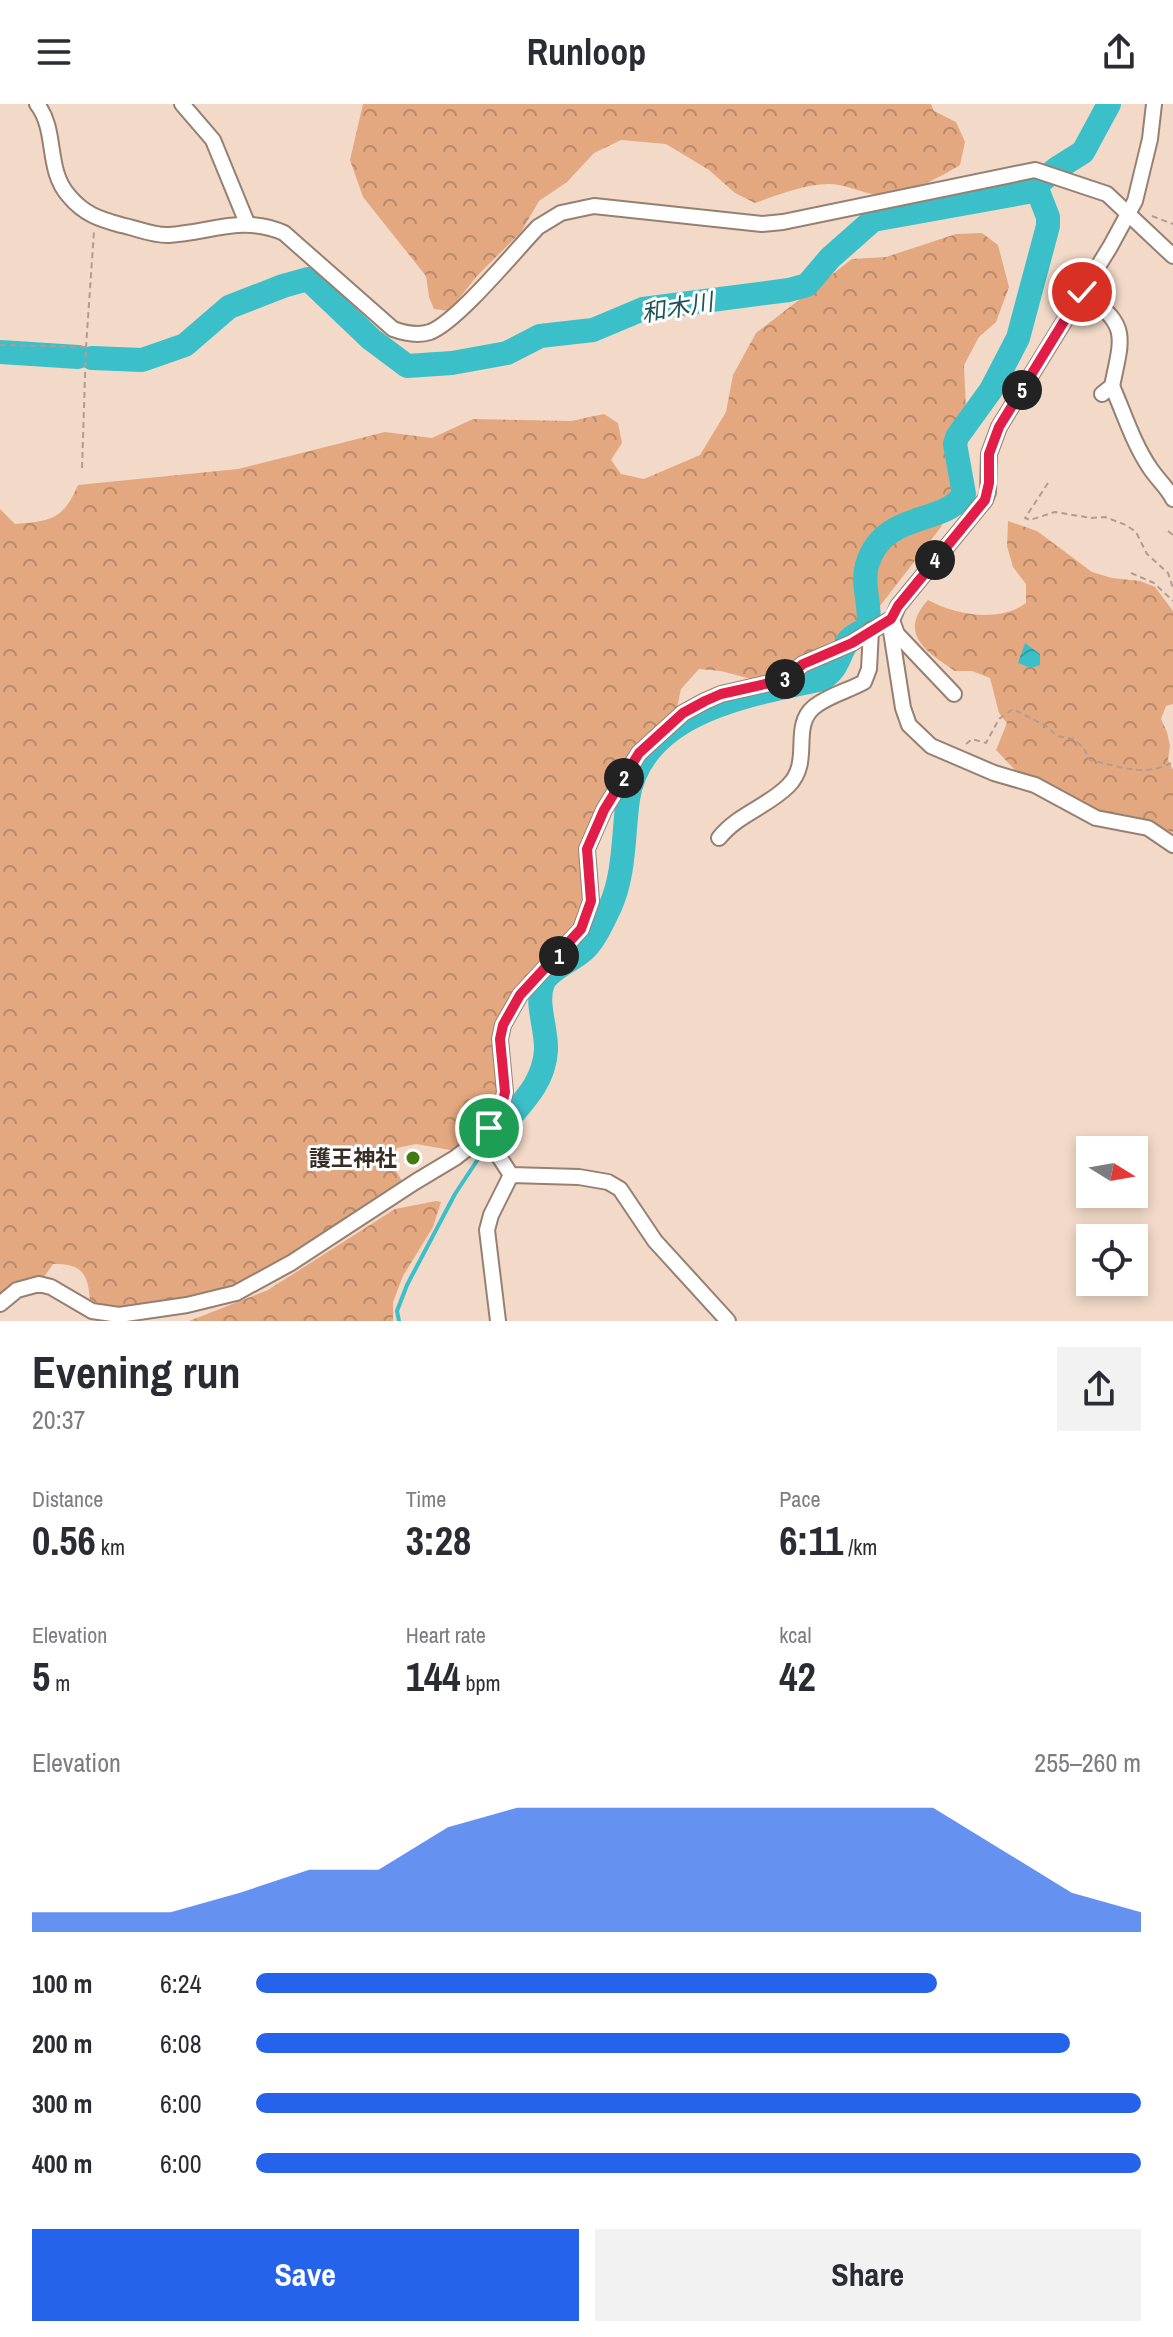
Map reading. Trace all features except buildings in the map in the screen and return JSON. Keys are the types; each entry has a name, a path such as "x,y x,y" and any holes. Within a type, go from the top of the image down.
{"street":[{"path":"37,104 45,116 59,182 76,204 94,218 165,235 247,223 267,225 284,233 393,329 417,334 430,332 453,316 538,227 561,213 594,206 762,224 1027,170 1042,171 1107,194 1131,207 1173,256"},
{"path":"182,104 213,140 247,223"},
{"path":"0,1304 17,1290 39,1284 51,1287 92,1311 119,1315 187,1305 236,1293 291,1263 489,1139 505,1092 500,1039 503,1025 520,995 581,929 591,901 587,849 604,810 639,753 683,713 705,701 721,694 783,680 803,664 845,646 891,619 898,606 985,500 989,483 989,454 999,427 1110,247 1131,207 1150,139 1154,104"},
{"path":"1082,292 1100,305 1119,328 1122,339 1107,390 1150,468 1166,485 1173,499"},
{"path":"891,619 897,634 954,694"},
{"path":"891,619 903,708 909,725 931,746 960,760 1035,785 1096,818 1148,828 1173,845"},
{"path":"719,838 729,826 789,786 798,774 802,763 805,718 812,708 831,696 864,682 869,669 871,630"},
{"path":"489,1139 511,1175"},
{"path":"511,1175 579,1177 608,1182 620,1189 655,1241 718,1318"},
{"path":"498,1321 487,1230 511,1175"}],"path":[{"path":"1131,207 1173,224"},
{"path":"82,468 94,218"},
{"path":"0,345 86,347"},
{"path":"1048,483 1025,518 1030,520 1061,512 1091,518 1105,517 1126,525 1136,532 1147,554 1168,573 1173,588"},
{"path":"1168,531 1173,535"},
{"path":"1131,573 1154,583 1173,601"},
{"path":"960,760 969,740 986,743 999,719 1013,709 1046,726 1057,736 1073,739 1083,747 1090,760 1125,770 1160,769 1173,762"}],"green space":[{"path":"363,104 931,104 934,111 956,122 965,142 960,165 906,191 883,195 840,185 820,184 755,203 735,193 709,170 666,144 621,140 594,153 567,182 539,201 521,232 477,276 449,311 434,309 426,276 363,197 350,160"},
{"path":"982,233 998,245 1009,287 996,322 979,337 964,365 966,410 956,489 941,527 880,606 840,637 777,676 755,680 699,669 681,689 676,712 635,748 583,874 584,904 574,924 522,980 499,1019 494,1033 493,1055 498,1090 494,1108 478,1133 456,1151 416,1144 397,1148 391,1162 402,1181 278,1264 218,1294 110,1308 90,1300 85,1276 76,1268 53,1264 44,1277 14,1284 0,1295 0,509 15,524 38,522 61,512 78,485 238,469 385,432 432,438 473,419 571,421 604,414 618,423 622,443 611,460 621,474 644,479 700,455 726,412 733,375 756,333 852,259 886,257 956,234"},
{"path":"1008,521 1037,531 1092,572 1155,587 1173,611 1173,704 1166,706 1161,719 1167,732 1170,746 1168,760 1173,770 1173,833 1158,825 1143,824 1091,808 1015,770 996,750 1007,723 999,713 990,678 972,671 955,671 919,641 915,623 928,600 951,610 977,615 1004,613 1026,603 1026,584 1013,567 1007,546"},
{"path":"441,1202 433,1227 403,1276 393,1302 393,1321 189,1321 268,1290 395,1209"}],"water":[{"path":"1025,643 1040,654 1040,665 1031,668 1018,663"}],"waterway":[{"name":"和木川","path":"92,358 142,360 185,345 229,307 308,279 371,339 407,366 452,363 507,353 540,336 593,330 643,309 789,290 807,285 830,258 873,220 1028,192 1083,152 1109,104"},
{"path":"494,1137 534,1087 544,1064 546,1042 540,999 543,983 551,973 589,945 610,907 621,868 628,799 637,769 654,745 677,726 704,712 764,692 822,679 836,664 850,639 868,628 865,573 875,547 886,535 943,511 964,494 955,444 957,437 991,390 1018,338 1048,226 1048,217 1036,186"},
{"name":"和木川","path":"0,352 78,357"},
{"path":"399,1321 397,1311 407,1285 455,1194 486,1147"}],"place":[{"name":"護王神社","path":"413,1158"}],"route":[{"path":"489,1128 502,1105 505,1092 500,1039 503,1025 520,995 581,929 591,901 587,849 604,810 639,753 683,713 705,701 721,694 783,680 803,664 852,643 891,619 898,606 985,500 992,442 1082,292"}]}
